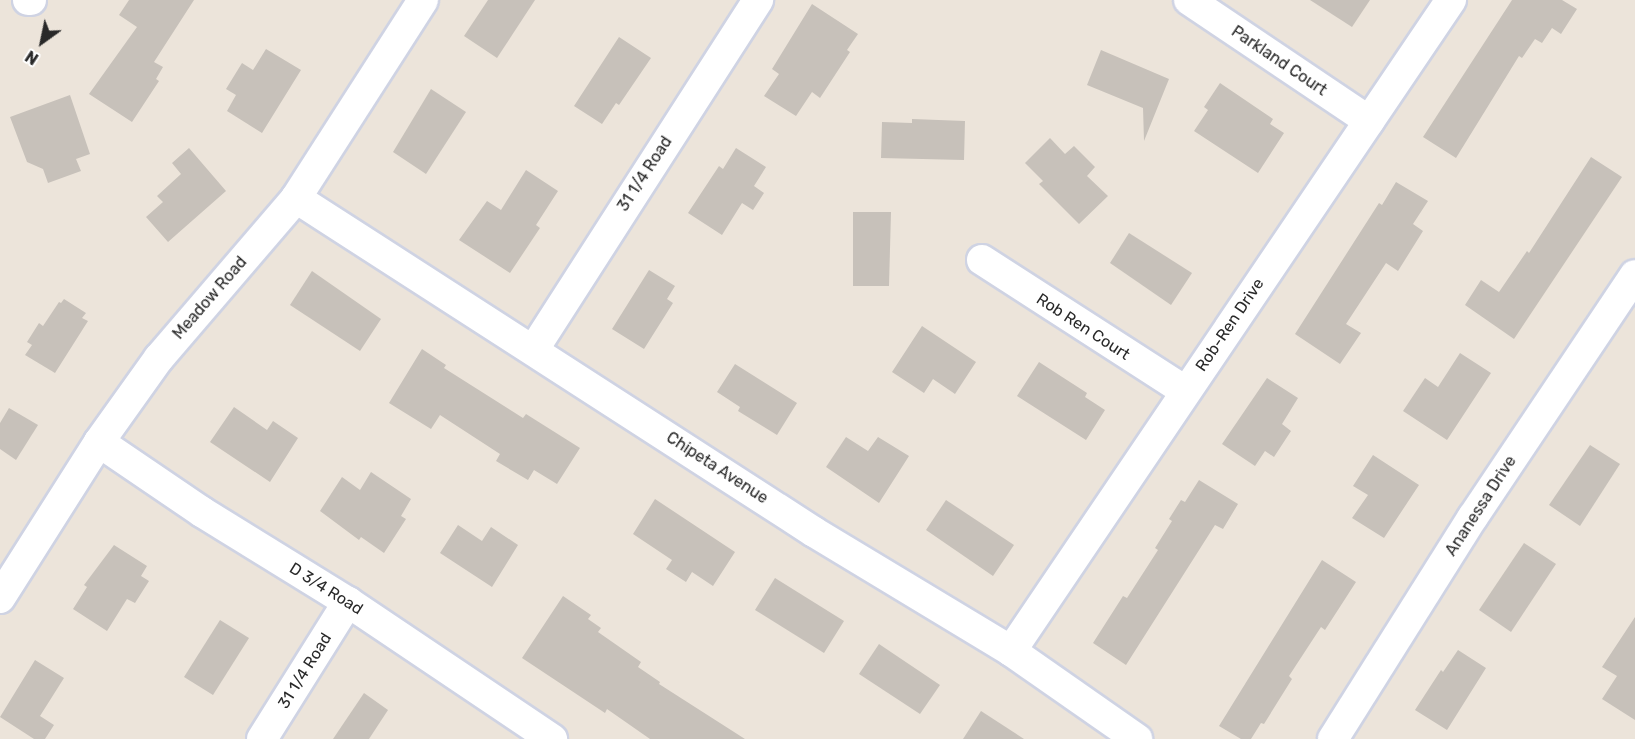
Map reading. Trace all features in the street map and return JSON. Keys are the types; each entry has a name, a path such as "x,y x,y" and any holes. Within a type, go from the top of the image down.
{"street":[{"name":"Meadow Road","path":"0,598 99,442 159,358 296,198 423,0"},
{"name":"31 1/4 Road","path":"534,349 758,0"},
{"name":"Parkland Court","path":"1189,0 1369,121"},
{"name":"Rob-Ren Drive","path":"1011,651 1451,0"},
{"name":"Chipeta Avenue","path":"296,198 534,349 814,532 1011,651 1137,739"},
{"name":"Rob Ren Court","path":"982,260 1185,391"},
{"name":"Ananessa Drive","path":"1333,739 1473,517 1635,275"},
{"name":"D 3/4 Road","path":"99,442 202,512 348,602 552,739"},
{"name":"31 1/4 Road","path":"262,739 348,602"}],"building":[{"path":"129,0 194,0 154,62 163,67 156,79 159,81 132,122 89,94 137,27 119,15"},
{"path":"488,0 535,0 497,58 464,36"},
{"path":"1310,0 1370,0 1352,27"},
{"path":"1512,0 1562,0 1577,9 1561,34 1552,28 1542,43 1535,39 1522,58 1519,56 1456,158 1423,137"},
{"path":"812,4 858,34 847,50 850,52 820,98 812,92 796,116 764,96 779,74 772,69"},
{"path":"619,37 651,58 619,105 616,103 602,124 574,106"},
{"path":"266,49 301,70 262,133 227,111 236,95 226,89 242,63 253,70"},
{"path":"1101,50 1169,79 1144,141 1143,108 1087,85"},
{"path":"1220,83 1273,119 1270,124 1284,133 1258,173 1194,131 1208,110 1204,107"},
{"path":"431,89 466,112 426,174 393,152"},
{"path":"70,95 90,154 76,159 81,171 48,183 43,169 27,162 10,117"},
{"path":"912,119 965,121 964,160 881,158 882,122 912,123"},
{"path":"1050,138 1065,154 1074,146 1095,167 1087,176 1108,196 1079,224 1039,184 1043,181 1025,163"},
{"path":"189,148 226,191 168,242 146,217 163,202 157,196 181,174 172,163"},
{"path":"736,148 766,167 754,186 764,193 753,210 742,203 722,235 688,213 719,166 723,169"},
{"path":"1591,157 1622,177 1514,339 1465,305 1481,280 1499,292 1527,251 1529,253"},
{"path":"526,170 558,191 536,225 540,228 510,273 459,240 487,201 501,210"},
{"path":"1396,182 1428,201 1413,224 1423,231 1398,271 1386,263 1346,324 1361,333 1340,364 1295,334 1379,203 1382,205"},
{"path":"853,212 891,212 889,286 853,286"},
{"path":"1129,233 1192,273 1171,305 1110,263"},
{"path":"649,270 675,286 667,299 673,303 644,349 612,329"},
{"path":"312,271 381,319 360,351 290,305"},
{"path":"64,299 86,313 82,318 88,321 55,373 25,355 32,345 27,342 39,323 43,326 59,302 61,303"},
{"path":"922,326 976,362 955,394 933,379 924,393 892,372"},
{"path":"422,349 446,365 444,368 523,418 526,414 580,448 557,484 534,470 528,480 496,461 500,454 440,415 431,429 389,403"},
{"path":"1460,353 1491,373 1447,440 1403,411 1425,378 1438,387"},
{"path":"1039,362 1087,393 1085,397 1105,410 1086,440 1017,396"},
{"path":"735,364 797,403 777,435 738,411 740,407 717,392"},
{"path":"1267,378 1298,398 1282,424 1291,431 1274,457 1265,451 1255,466 1222,444"},
{"path":"234,407 267,430 273,421 298,438 270,482 210,442"},
{"path":"9,408 38,425 16,460 0,449 0,423"},
{"path":"846,437 868,451 878,437 909,456 879,503 826,467"},
{"path":"1590,445 1620,464 1580,526 1549,505"},
{"path":"1373,455 1419,485 1384,538 1352,518 1368,495 1353,486"},
{"path":"371,472 411,499 401,516 406,519 384,553 361,537 359,540 320,511 342,477 360,490"},
{"path":"1199,480 1238,504 1223,529 1215,525 1126,665 1093,643 1123,596 1127,598 1158,550 1155,548 1172,521 1169,519 1181,500 1185,502"},
{"path":"655,499 735,552 713,586 692,572 686,582 666,569 672,560 633,534"},
{"path":"946,500 1014,545 993,576 926,530"},
{"path":"458,525 482,541 491,527 518,545 492,587 440,553"},
{"path":"1524,543 1556,564 1511,632 1479,610"},
{"path":"114,545 147,566 141,576 149,581 135,603 127,599 107,631 73,609 87,587 84,585"},
{"path":"1322,560 1356,582 1325,630 1321,627 1289,676 1292,679 1264,724 1261,723 1251,739 1241,739 1219,726"},
{"path":"775,578 844,621 824,653 755,610"},
{"path":"563,596 591,615 588,619 601,628 598,632 641,662 638,667 660,682 659,684 745,739 650,739 607,709 605,713 522,658"},
{"path":"1635,617 1635,720 1602,699 1617,676 1602,667"},
{"path":"220,620 249,638 213,695 184,677"},
{"path":"879,644 940,685 920,714 859,674"},
{"path":"1458,650 1486,668 1447,730 1415,710 1441,670 1443,672"},
{"path":"35,660 64,678 40,716 54,725 45,739 34,739 0,717"},
{"path":"364,693 388,710 369,739 333,739"},
{"path":"981,711 1024,739 963,739"}]}
